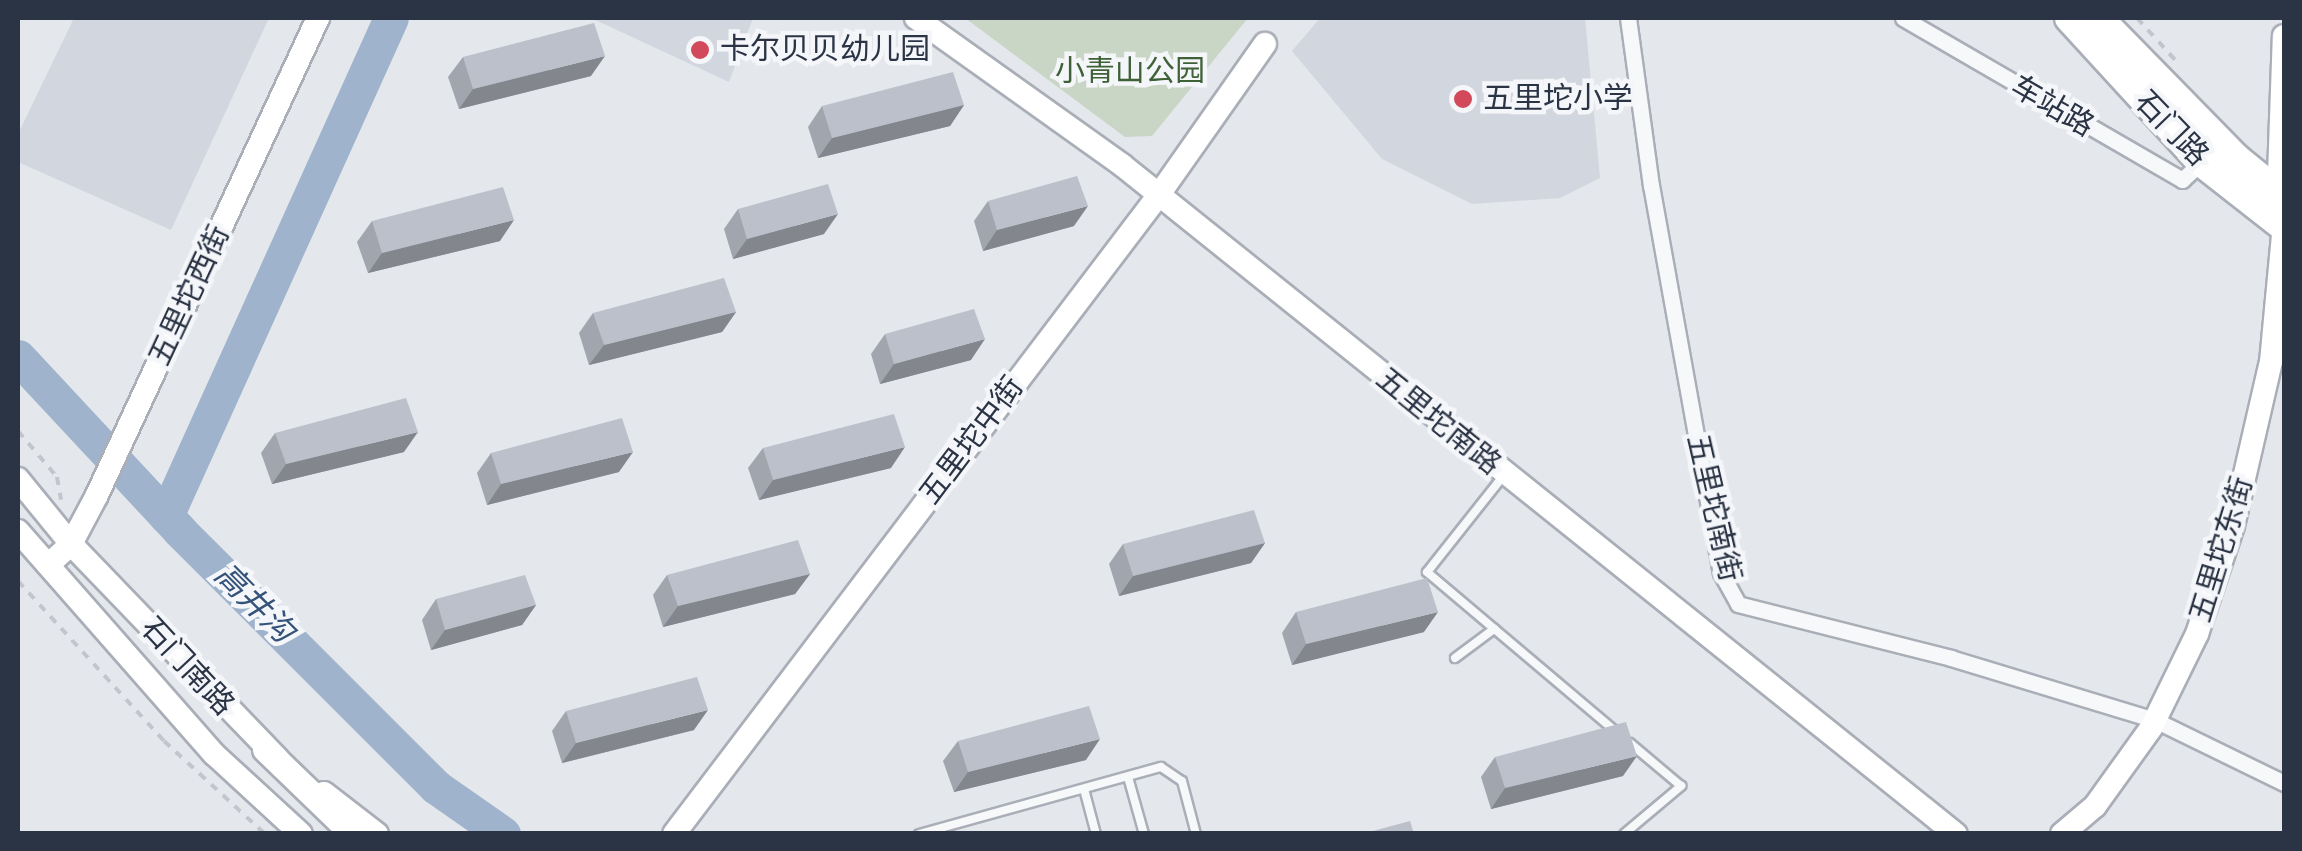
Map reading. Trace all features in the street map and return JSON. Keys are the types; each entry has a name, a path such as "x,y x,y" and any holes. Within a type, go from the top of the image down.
{"highway":[{"name":"石门路","path":"2070,18 2201,162 2284,226"},
{"name":"石门路","path":"2100,18 2197,121 2280,193"}],"main road":[{"path":"265,748 353,834"}],"street":[{"name":"五里坨西街","path":"48,565 71,544 97,496 318,18"},
{"name":"五里坨南路","path":"916,18 1158,196 1956,834"},
{"name":"五里坨南街","path":"1628,18 1650,185 1721,573 1738,604 1951,658 2154,720 2284,784"},
{"name":"车站路","path":"1903,18 2182,180 2201,162"},
{"name":"五里坨东街","path":"2062,834 2095,806 2154,720 2196,634 2233,526 2271,362 2284,226 2280,193 2284,36"},
{"name":"五里坨中街","path":"674,834 1158,196 1266,44"},
{"name":"石门南路","path":"18,479 71,544 265,748 377,834"},
{"name":"石门南路","path":"18,531 214,754 301,834"}],"lane":[{"path":"1504,475 1426,572 1680,786 1624,834"},
{"path":"1455,658 1494,628"},
{"path":"919,834 1161,767 1177,774 1196,834"},
{"path":"1128,777 1144,834"},
{"path":"1084,789 1096,834"}],"path":[{"path":"18,581 164,741 265,834"}],"shaded area":[{"path":"74,18 269,18 171,230 18,162 18,134"},
{"name":"卡尔贝贝幼儿园","path":"591,18 753,18 729,82"},
{"name":"五里坨小学","path":"1320,18 1585,18 1600,178 1560,198 1472,204 1382,159 1292,51"}],"green space":[{"name":"小青山公园","path":"965,18 1248,18 1152,136 1125,137"}],"building":[{"path":"594,23 605,56 473,89 463,57"},
{"path":"953,72 964,105 832,138 822,106"},
{"path":"1077,176 1088,206 997,230 988,201"},
{"path":"828,184 838,214 747,239 738,209"},
{"path":"503,187 514,220 382,253 372,221"},
{"path":"724,278 736,312 604,345 593,313"},
{"path":"974,309 985,339 894,364 885,334"},
{"path":"406,398 418,432 286,464 275,433"},
{"path":"894,414 905,447 773,480 763,448"},
{"path":"622,418 633,452 501,484 491,453"},
{"path":"1254,510 1265,543 1133,576 1123,544"},
{"path":"798,540 810,574 678,606 667,575"},
{"path":"525,575 536,605 445,630 436,599"},
{"path":"1427,578 1438,612 1306,644 1296,612"},
{"path":"697,677 708,710 576,743 566,711"},
{"path":"1089,706 1100,739 968,772 958,741"},
{"path":"1626,722 1637,756 1505,788 1495,757"},
{"path":"1410,821 1414,834 1362,834"}],"waterway":[{"path":"166,516 391,18"},
{"name":"高井沟","path":"18,357 180,531 436,787 503,834"}],"place":[{"name":"卡尔贝贝幼儿园","path":"700,50"},
{"name":"五里坨小学","path":"1463,99"}]}
